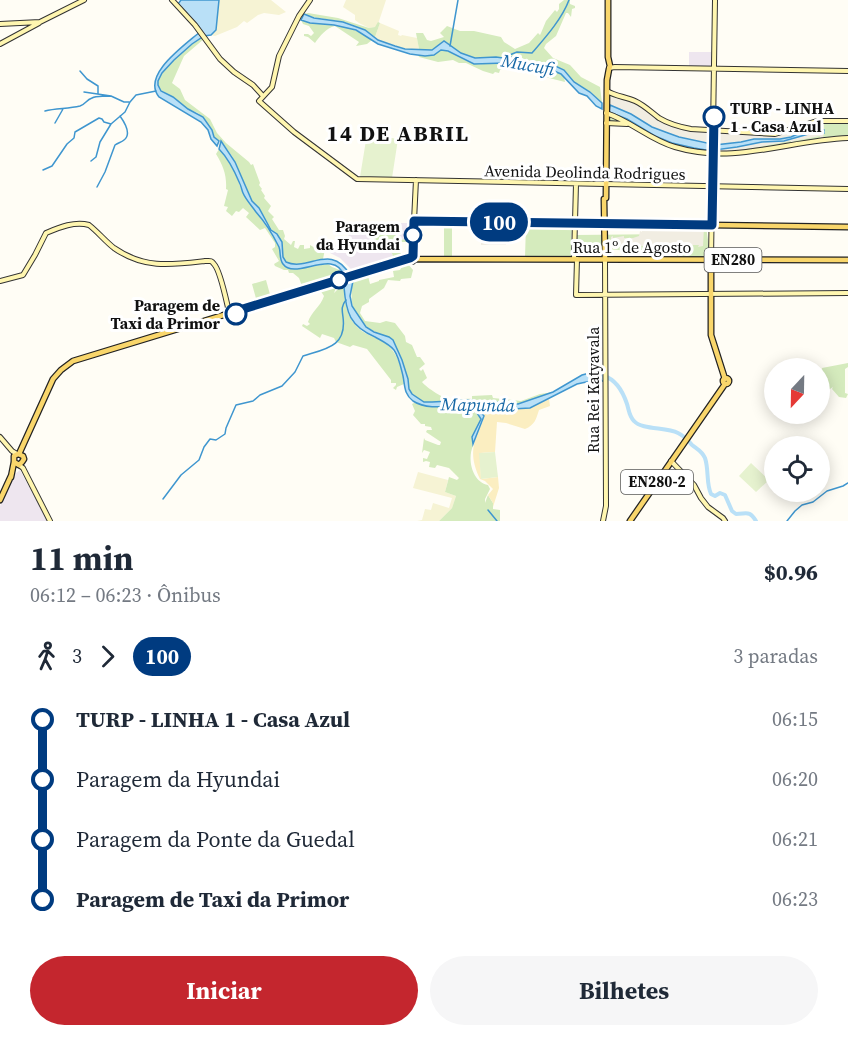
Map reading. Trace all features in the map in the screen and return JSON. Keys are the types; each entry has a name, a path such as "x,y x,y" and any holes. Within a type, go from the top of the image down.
{"main road":[{"path":"606,103 609,66 607,0"},
{"path":"605,184 609,66"},
{"path":"604,259 606,113"},
{"path":"412,258 414,221 605,223"},
{"name":"EN280","path":"605,223 848,227"},
{"name":"Rua 1º de Agosto","path":"0,500 52,385 70,366 89,358 412,258 848,260"},
{"path":"711,260 711,294"},
{"name":"EN280-2","path":"630,521 725,381 711,335 711,294"}],"street":[{"path":"0,44 84,0"},
{"path":"172,0 201,32 226,65 264,96 274,83 279,56 310,0"},
{"path":"711,260 715,0"},
{"path":"0,24 40,22"},
{"path":"609,66 848,71"},
{"path":"607,94 633,100 659,118 691,129 775,134 817,121 848,121"},
{"name":"Avenida Deolinda Rodrigues","path":"264,96 259,101 294,132 357,179 848,189"},
{"path":"606,113 634,126 659,142 713,153 740,154 819,140 848,138"},
{"path":"606,123 634,126"},
{"path":"414,221 416,180"},
{"path":"576,184 576,296 848,292"},
{"path":"0,281 23,276 46,233 70,225 84,224 90,225 113,247 143,261 165,265 211,261 216,265 230,314"},
{"name":"Rua Rei Katyavala","path":"603,521 606,506 604,259"},
{"path":"0,436 18,460 50,521"},
{"path":"671,461 693,485 708,507 725,521"}],"shaded area":[{"path":"219,0 271,0 286,12 279,15 264,13 258,15 247,23 244,21 237,27 215,36 211,35 216,30"},
{"path":"346,0 386,0 377,27 369,28 355,20 355,15 343,7"},
{"path":"380,23 399,31 398,35 417,38 419,49 405,49 378,40 375,37"},
{"path":"689,52 711,52 711,66 689,66"},
{"path":"609,96 638,104 671,126 691,131 711,132 712,144 679,137 652,127 631,114 610,106 609,112 662,139 712,152 700,152 666,143 608,113"},
{"path":"824,122 824,130 802,132 791,137 754,139 715,145 732,148 757,142 784,141 812,133 824,133 823,138 819,139 820,136 791,143 791,141 753,148 749,151 750,148 743,152 741,150 714,153 716,132 778,135"},
{"path":"373,222 373,243 387,238 394,259 352,270 340,258 330,253 329,245 348,246 349,224"},
{"path":"396,223 411,223 411,240 396,239"},
{"path":"640,227 704,227 703,246 611,246 611,237 639,236 640,231 642,232"},
{"path":"481,235 506,235 506,245 481,245"},
{"path":"20,470 48,521 0,521 0,506 15,474"},
{"path":"418,472 448,480 445,492 456,496 452,508 439,521 417,521 422,520 425,509 431,510 433,503 449,508 452,498 413,488"}],"green space":[{"path":"564,0 570,0 570,4 575,8 572,9 571,17 566,13 556,36 544,48 553,58 570,65 581,77 600,87 602,103 591,92 574,82 564,70 556,67 528,65 509,56 475,58 461,53 443,41 432,50 419,49 416,33 423,33 427,40 431,41 444,37 440,33 447,26 460,31 474,31 501,37 504,42 515,49 529,43 538,33 540,35 546,21 555,10 557,12 559,4"},
{"path":"304,14 338,18 369,28 380,23 375,37 348,23"},
{"path":"301,20 345,27 372,40 367,44 356,46 359,42 335,26 326,30 315,43 304,36 308,34 311,36 314,33"},
{"path":"204,36 205,38 184,56 172,83 180,89 185,100 210,119 217,133 226,143 251,165 253,164 264,198 271,206 268,211 274,217 272,219 279,230 283,230 284,239 291,245 295,241 294,247 298,249 300,245 304,245 304,249 310,248 310,245 320,251 324,246 323,259 294,265 286,263 283,257 282,242 252,201 232,156 223,143 214,137 212,129 198,113 188,109 158,86 162,73 192,44"},
{"path":"441,50 476,64 507,61 548,69 559,73 564,77 565,82 545,77 542,73 504,68 499,73 493,74 466,63 453,60 438,62 419,57 418,54 430,55"},
{"path":"610,92 650,110 667,121 693,128 775,133 819,119 848,120 848,140 822,141 720,157 697,154 663,145 632,128 608,124"},
{"path":"367,134 398,139 392,178 360,177"},
{"path":"219,149 235,172 242,192 280,248 280,258 283,264 296,269 328,264 341,271 344,276 303,289 299,278 293,273 275,266 274,264 279,261 272,249 275,243 265,228 260,230 246,217 249,213 243,208 232,216 226,211 228,207 224,206 228,190 221,162 216,154"},
{"path":"373,222 396,223 396,239 412,240 411,242 400,242 397,250 401,253 400,257 397,256 394,259 387,239 373,243"},
{"path":"444,223 452,223 452,257 444,257"},
{"path":"526,225 572,226 572,258 526,258"},
{"path":"673,227 706,227 711,259 577,246 575,235 674,234"},
{"path":"408,264 413,270 411,278 400,281 388,280 384,288 362,306 360,313 365,321 395,323 405,336 406,342 412,345 417,357 420,357 425,364 419,369 421,371 423,369 427,378 422,382 424,384 452,400 492,395 493,398 521,401 553,392 518,404 467,400 424,402 412,394 408,379 388,337 363,323 357,316 352,301 353,281 368,276 370,284 394,277 393,271 400,270 402,266"},
{"path":"266,280 271,298 257,302 252,284"},
{"path":"347,282 344,287 345,301 353,322 359,329 390,347 400,365 404,384 396,390 393,388 396,383 391,383 367,349 353,345 350,347 322,334 320,338 302,326 310,324 309,318 323,300 324,296 320,290 337,285 334,293 341,284"},
{"path":"848,363 845,369 845,393 848,394 846,398 839,397 832,389 833,387 830,389 830,366"},
{"path":"416,402 436,407 472,405 481,419 472,437 472,469 478,479 488,485 490,489 485,503 488,495 493,503 493,509 500,510 500,521 439,521 452,508 456,496 445,492 449,477 457,480 459,478 449,468 437,465 435,468 429,467 430,462 423,462 423,458 427,459 430,452 424,450 422,453 424,438 438,445 441,442 426,432 432,430 431,427 421,424 413,415 415,411 412,404"},
{"path":"495,452 498,477 481,479 479,453"},
{"path":"751,463 764,475 764,485 756,492 739,476"}],"sand":[{"path":"549,399 550,406 539,410 533,424 525,429 497,422 495,452 480,453 481,479 498,477 499,488 493,507 488,495 493,489 480,479 474,463 474,443 483,421 476,405 522,409"}],"water":[{"path":"181,0 219,0 216,30 192,44 174,60 162,73 158,85 161,91 203,117 214,137 219,141 217,146 201,122 159,97 155,88 160,70 167,61 201,31 178,4"},
{"name":"Mucufi","path":"304,14 314,18 343,22 365,30 378,40 405,49 432,50 444,41 461,53 475,58 509,56 528,65 549,63 564,70 574,82 590,92 602,103 602,109 587,96 579,93 561,74 547,68 535,71 508,61 474,64 448,51 441,50 434,55 410,54 378,44 356,30 301,20"},
{"path":"610,105 652,127 679,137 712,144 712,151 672,143 655,136 627,119 609,112"},
{"path":"824,130 824,133 812,133 784,141 762,142 715,150 715,145 754,139 780,139 802,132"},
{"path":"221,141 235,162 252,201 282,242 283,257 286,262 303,264 327,259 335,260 343,265 350,275 344,276 339,268 332,264 296,269 283,264 274,238 246,198 231,165 219,149"},
{"path":"353,281 350,296 352,306 366,327 393,340 402,360 409,389 412,394 424,402 467,400 518,404 553,392 582,375 601,370 604,371 604,381 577,384 530,408 512,409 476,405 484,416 473,444 472,437 481,419 472,405 427,406 413,401 408,396 400,363 394,350 360,328 351,318 344,287 347,282"}],"waterway":[{"path":"450,46 458,0"},
{"name":"Mucufi","path":"507,56 517,52 532,53 558,21 569,0"},
{"path":"80,71 98,86 98,94"},
{"path":"43,170 52,166 74,138 75,132 99,118 111,124 125,112 136,95 156,91"},
{"path":"84,92 111,96 129,102"},
{"path":"45,111 80,106 94,97 111,96"},
{"path":"55,123 63,109"},
{"path":"97,187 115,145 123,141 128,132 120,116"},
{"path":"91,161 96,157 100,142 111,124"},
{"path":"163,499 181,475 199,460 210,439 216,440 225,434 236,405 253,401 260,395 282,386 295,372 303,356 338,341 342,335 342,308 346,300"},
{"name":"Mapunda","path":"604,376 613,380 619,387 634,421 643,426 678,433 701,452 705,458 711,494 725,495 732,511 736,514 749,514 756,521"},
{"path":"787,521 802,505 813,502 827,491 848,483"},
{"path":"488,510 497,521"}],"bus line":[{"name":"100","path":"236,314 230,316 230,313 410,258 413,256 414,221 712,225 714,117"}],"place":[{"name":"TURP - LINHA 1 - Casa Azul","path":"714,117"},
{"name":"Paragem da Hyundai","path":"413,235"},
{"name":"Paragem de Taxi da Primor","path":"236,314"}],"district":[{"name":"14 DE ABRIL","path":"398,133"}]}
